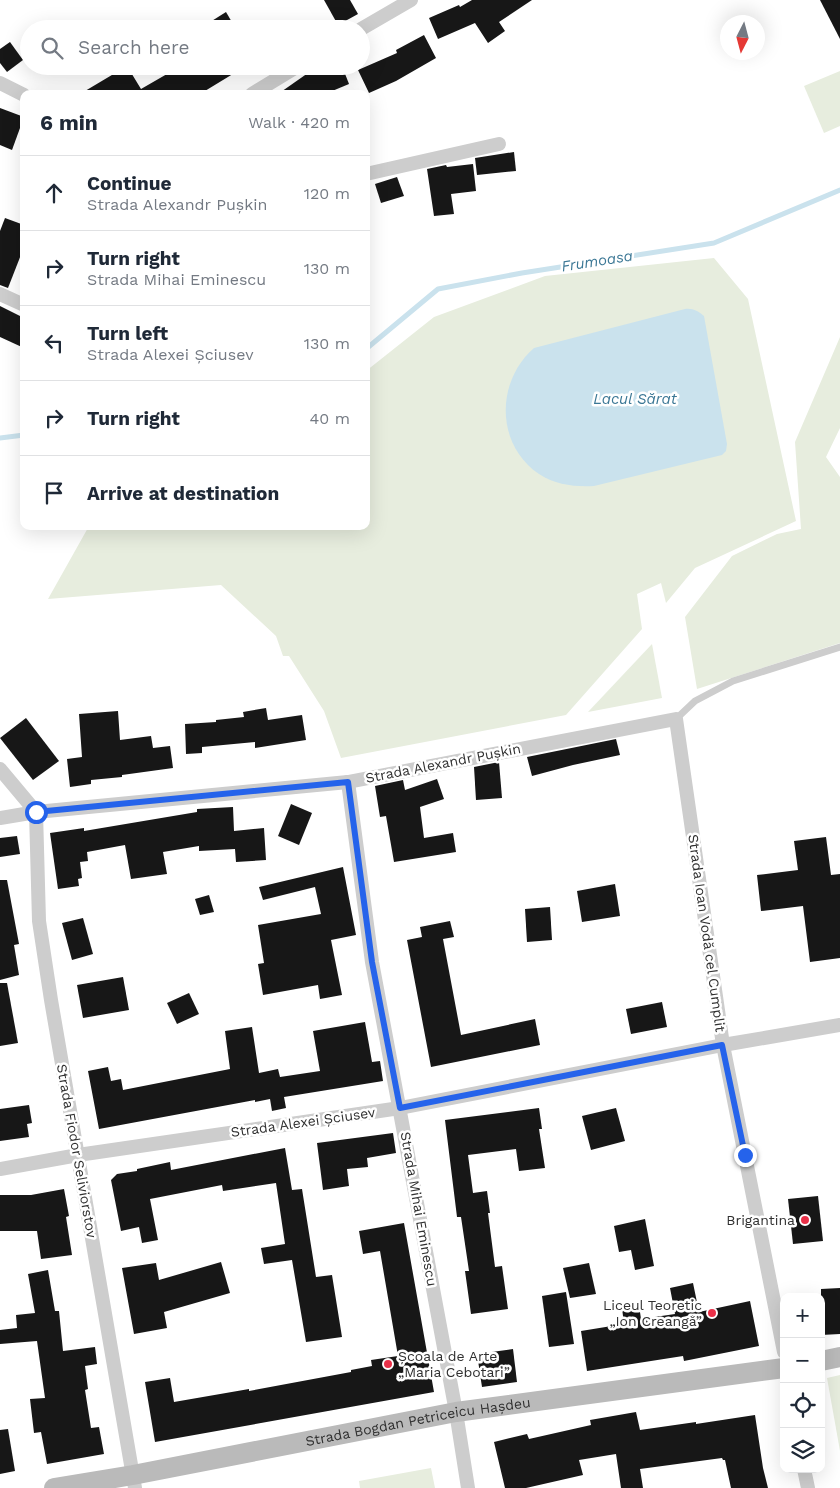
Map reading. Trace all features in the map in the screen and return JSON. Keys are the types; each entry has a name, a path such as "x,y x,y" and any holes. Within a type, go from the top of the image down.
{"main road":[{"path":"825,1360 840,1357"},
{"name":"Strada Bogdan Petriceicu Hașdeu","path":"54,1488 134,1481 456,1412 780,1369"}],"street":[{"path":"370,24 411,0"},
{"path":"259,90 283,75"},
{"path":"0,83 20,93"},
{"path":"370,173 500,144"},
{"path":"0,294 20,303"},
{"name":"Strada Alexandr Pușkin","path":"0,818 36,812 348,782 676,718"},
{"name":"Strada Ioan Vodă cel Cumplit","path":"676,718 722,1045 781,1338"},
{"path":"0,769 36,812"},
{"name":"Strada Mihai Eminescu","path":"348,782 372,962 456,1412 468,1488"},
{"name":"Strada Fiodor Seliviorstov","path":"36,812 39,921 134,1481"},
{"name":"Strada Alexei Șciusev","path":"0,1169 78,1155 400,1108 722,1045 840,1025"},
{"path":"805,1473 808,1488"}],"lane":[{"path":"676,718 695,701 733,680 840,647"}],"green space":[{"path":"840,71 840,126 824,133 804,86"},
{"path":"714,258 748,299 796,521 695,568 666,603 661,583 637,594 642,629 566,715 341,758 324,711 289,656 283,656 276,636 221,585 48,599 87,530 370,530 370,368 434,317 545,276"},
{"path":"840,337 840,428 826,457 840,477 840,643 697,689 685,617 732,556 777,534 801,529 795,442"},
{"path":"652,644 662,698 588,712"},
{"path":"840,1375 840,1451 827,1378"},
{"path":"431,1468 435,1488 360,1488 359,1481"}],"water":[{"name":"Lacul Sărat","path":"685,309 695,310 704,316 727,444 726,451 722,455 594,486 573,486 552,481 539,474 525,461 514,446 508,430 507,394 513,377 522,362 534,348"}],"building":[{"path":"324,0 350,0 358,14 347,20 335,20"},
{"path":"472,0 532,0 499,22 505,31 488,43 475,23 438,39 429,18 459,5 460,7"},
{"path":"820,0 840,0 840,39"},
{"path":"226,12 231,20 213,20"},
{"path":"424,35 436,58 396,81 370,93 360,75 370,75 370,65 397,53 396,50"},
{"path":"10,42 20,56 20,62 7,72 0,63 0,49"},
{"path":"112,75 132,75 141,89 165,75 231,75 207,90 87,90"},
{"path":"305,75 346,75 349,84 335,90 284,90"},
{"path":"0,108 20,116 20,128 12,150 0,145"},
{"path":"514,152 516,171 477,175 475,158"},
{"path":"473,164 476,191 451,194 454,214 434,216 427,169 446,165 447,167"},
{"path":"397,177 404,196 381,203 375,184"},
{"path":"5,218 20,224 20,257 8,288 0,285 0,231"},
{"path":"0,306 20,316 20,346 0,337"},
{"path":"266,708 268,720 302,715 306,740 255,748 255,742 202,747 202,753 186,754 185,724 216,722 216,720 244,717 243,712"},
{"path":"118,711 120,740 151,736 153,748 170,746 173,768 122,775 122,777 91,780 91,784 70,787 67,759 82,757 79,714"},
{"path":"26,718 59,761 33,780 0,738"},
{"path":"616,739 620,755 532,776 527,757"},
{"path":"499,762 502,798 476,800 474,767"},
{"path":"437,779 444,799 420,807 424,838 453,833 456,852 394,862 386,816 380,817 375,786 403,780 405,790"},
{"path":"291,804 312,813 299,845 278,836"},
{"path":"233,807 234,831 264,828 266,860 236,862 235,849 199,851 199,846 163,852 167,874 131,879 125,845 87,852 88,861 80,862 82,878 78,879 79,886 58,889 50,833 84,828 84,831 197,812 197,809"},
{"path":"17,836 20,854 0,857 0,838"},
{"path":"826,837 831,875 840,874 840,958 810,962 803,906 761,911 757,875 798,870 794,841"},
{"path":"343,867 356,935 331,940 342,995 320,999 318,985 263,995 258,964 264,963 258,925 321,914 315,887 263,900 259,887"},
{"path":"0,880 7,880 19,944 14,945 19,975 0,980"},
{"path":"615,884 620,916 582,922 577,891"},
{"path":"209,895 214,912 200,915 195,899"},
{"path":"550,907 552,940 527,942 525,909"},
{"path":"83,918 93,954 72,960 62,923"},
{"path":"450,921 454,937 443,939 461,1035 535,1019 540,1045 431,1067 407,940 422,937 420,927"},
{"path":"123,977 129,1010 83,1018 77,985"},
{"path":"0,983 7,983 18,1043 0,1046"},
{"path":"189,993 199,1014 177,1024 167,1003"},
{"path":"662,1002 667,1027 631,1034 626,1009"},
{"path":"365,1022 372,1062 380,1061 383,1081 284,1097 286,1108 272,1111 270,1099 255,1102 255,1100 99,1129 88,1071 108,1067 111,1081 121,1079 123,1090 230,1069 225,1031 252,1027 259,1073 278,1069 280,1077 320,1071 313,1031"},
{"path":"29,1105 32,1123 27,1124 29,1137 0,1141 0,1109"},
{"path":"539,1108 542,1129 539,1129 545,1168 519,1171 516,1149 468,1155 473,1193 487,1191 495,1267 502,1266 508,1309 471,1314 465,1271 469,1271 461,1217 457,1217 445,1120"},
{"path":"616,1108 625,1141 591,1150 582,1116"},
{"path":"393,1133 396,1153 367,1158 368,1167 347,1169 349,1186 323,1190 317,1143"},
{"path":"285,1148 292,1190 302,1189 316,1277 332,1275 342,1337 306,1342 292,1260 264,1264 261,1248 285,1244 276,1183 223,1191 222,1185 150,1199 158,1240 142,1243 139,1227 121,1231 111,1180 117,1174 170,1162 171,1170"},
{"path":"64,1189 69,1216 66,1217 72,1255 41,1259 37,1231 0,1231 0,1195 31,1195"},
{"name":"Brigantina","path":"818,1196 823,1241 793,1244 788,1199"},
{"path":"645,1219 654,1266 635,1270 631,1250 619,1252 614,1226"},
{"path":"404,1223 434,1392 155,1442 145,1382 170,1378 174,1402 249,1389 249,1391 351,1372 351,1370 372,1366 371,1360 398,1356 380,1251 363,1254 359,1231"},
{"path":"221,1262 230,1293 164,1312 167,1328 134,1334 122,1268 156,1263 159,1280"},
{"path":"589,1263 596,1294 570,1298 563,1268"},
{"path":"48,1270 55,1311 59,1311 63,1351 95,1347 97,1364 85,1366 88,1389 85,1390 91,1428 99,1427 104,1454 47,1464 41,1432 34,1433 30,1399 45,1398 37,1341 0,1344 0,1330 17,1328 16,1315 35,1313 28,1274"},
{"path":"693,1283 699,1312 750,1301 759,1346 684,1361 683,1356 587,1371 581,1331 624,1324 622,1308 639,1305 641,1319 675,1314 670,1288"},
{"path":"840,1288 840,1334 825,1335 825,1293 821,1293 821,1289"},
{"path":"566,1292 574,1344 549,1347 542,1296"},
{"path":"513,1349 517,1382 482,1387 477,1354"},
{"path":"636,1412 640,1430 755,1415 768,1488 731,1488 725,1460 722,1458 640,1469 643,1488 621,1488 616,1454 579,1460 583,1475 526,1488 505,1488 494,1442 527,1434 529,1439 591,1425 590,1420"},
{"path":"8,1429 15,1471 0,1474 0,1430"}],"waterway":[{"name":"Frumoasa","path":"370,346 438,289 522,273 714,243 840,190"},
{"name":"Frumoasa","path":"0,438 20,436"}],"place":[{"name":"Brigantina","path":"805,1220"},
{"name":"Liceul Teoretic „Ion Creangă”","path":"712,1313"},
{"name":"Școala de Arte „Maria Cebotari”","path":"388,1364"}],"route":[{"path":"36,812 348,782 372,962 400,1108 722,1045 745,1155"}]}
